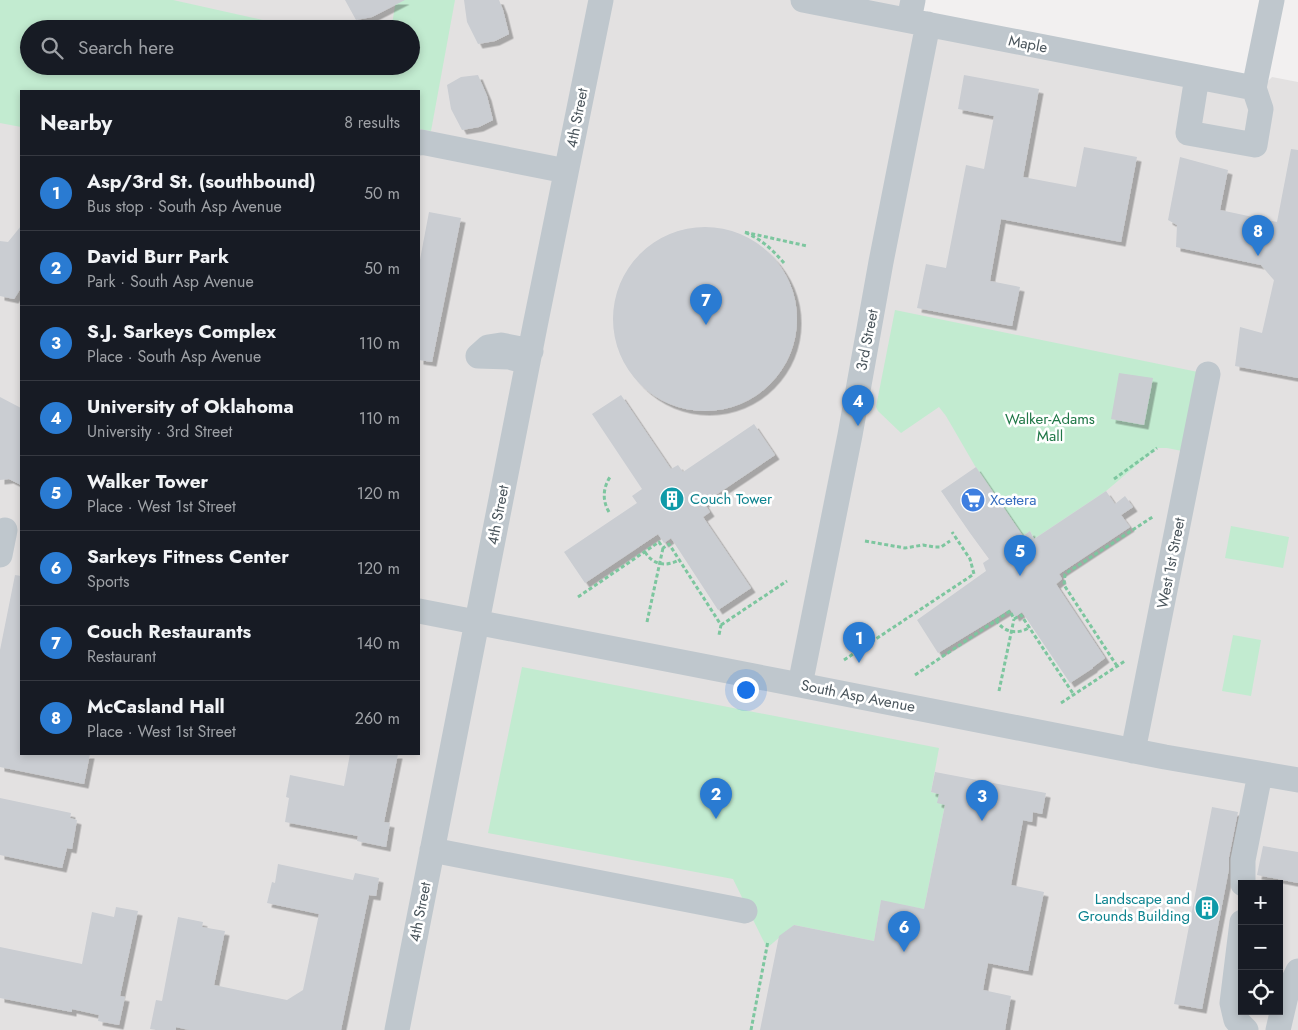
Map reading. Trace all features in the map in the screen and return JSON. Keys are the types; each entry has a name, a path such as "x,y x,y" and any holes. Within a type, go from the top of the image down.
{"street":[{"name":"4th Street","path":"397,1030 601,0"},
{"name":"Maple","path":"803,0 917,15 1254,88"},
{"path":"1197,77 1188,133 1255,144 1262,109 1254,88 1272,0"},
{"name":"3rd Street","path":"800,685 850,435 881,262 917,15"},
{"path":"420,142 566,171"},
{"name":"West 1st Street","path":"1133,751 1208,374"},
{"path":"0,554 9,530"},
{"name":"South Asp Avenue","path":"420,612 1133,751 1298,780"},
{"path":"1243,880 1243,860 1260,774"},
{"path":"432,850 745,911"},
{"path":"1242,925 1232,1003 1236,1020 1246,1030"},
{"path":"1278,1030 1286,996 1298,971"}],"path":[{"path":"784,263 754,235 744,232 807,246"},
{"path":"1114,479 1157,448"},
{"path":"609,512 605,504 604,492 610,477"},
{"path":"1117,666 1064,585 1065,574 1154,516"},
{"path":"844,660 974,574 970,558 952,532"},
{"path":"866,541 906,548 923,546 934,548 941,547 950,541"},
{"path":"578,597 659,542 663,548"},
{"path":"648,622 663,548 669,544 721,625"},
{"path":"644,552 659,564 670,564 679,560"},
{"path":"719,634 721,625 787,581"},
{"path":"915,675 1010,611 1014,619 998,691"},
{"path":"1014,619 1021,614 1074,695"},
{"path":"996,620 1001,627 1011,632 1021,632 1030,627"},
{"path":"1061,703 1125,661"},
{"path":"751,1030 768,941"}],"shaded area":[{"path":"0,0 905,0 900,29 1250,99 1272,77 1298,82 1298,1030 0,1030"}],"green space":[{"path":"0,0 173,0 263,20 20,20 20,75 420,75 420,20 393,20 396,0 455,0 431,131 420,129 420,90 20,90 20,127 0,123"},
{"name":"Walker-Adams Mall","path":"895,310 1198,372 1182,451 1157,448 1106,491 1034,539 1030,531 1023,536 975,466 939,407 901,433 878,411 876,407"},
{"path":"1231,526 1289,537 1283,568 1225,558"},
{"path":"1233,635 1261,640 1251,696 1222,691"},
{"path":"522,667 939,748 931,792 939,794 945,805 924,909 881,901 874,941 794,925 767,948 733,879 488,833"}],"building":[{"path":"345,0 405,0 372,17 356,20"},
{"path":"464,0 499,0 509,34 495,41 478,44 467,22"},
{"path":"478,75 487,96 493,120 479,127 462,130 451,109 447,85 461,77"},
{"path":"964,75 1039,89 1023,177 1076,187 1084,147 1137,157 1121,242 1001,219 990,281 1020,287 1012,326 917,308 926,264 946,268 966,165 984,169 994,116 958,109"},
{"path":"1291,149 1298,150 1298,378 1235,366 1240,327 1262,333 1274,280 1261,265 1176,247 1177,225 1168,220 1180,157 1228,170 1220,210 1277,222"},
{"path":"429,212 461,218 432,362 420,360 420,260"},
{"path":"20,227 20,290 14,299 0,296 0,241 8,242"},
{"path":"705,227 723,229 740,234 770,254 790,284 795,301 797,319 795,337 790,354 770,384 740,404 723,409 705,411 687,409 670,404 640,384 620,354 615,337 613,319 615,301 620,284 640,254 670,234 687,229"},
{"path":"1119,373 1153,378 1144,425 1111,419"},
{"name":"Couch Tower","path":"621,395 671,469 678,465 683,472 754,424 775,455 704,503 710,512 703,517 751,588 718,610 671,538 664,543 658,534 585,583 564,552 637,503 632,496 642,489 592,414"},
{"path":"0,397 20,407 20,484 9,479 0,480"},
{"path":"976,467 1023,536 1030,531 1034,539 1106,491 1115,504 1125,496 1133,507 1121,515 1130,527 1059,574 1062,579 1056,584 1105,658 1070,683 1022,612 1015,617 1010,609 938,653 917,620 986,571 983,563 989,559 941,491"},
{"path":"15,575 20,576 20,755 90,755 84,784 0,767 0,650"},
{"path":"350,755 398,755 384,822 390,823 386,847 357,841 358,836 285,822 289,798 286,797 290,775 344,786"},
{"path":"935,772 1046,793 1042,814 1033,812 1032,822 1023,820 1011,885 1044,892 1028,971 988,963 983,990 1011,996 1005,1030 760,1030 779,936 794,925 874,941 881,900 924,909 945,805 937,803 939,794 931,792"},
{"path":"0,798 71,813 70,818 77,820 72,849 67,848 62,868 0,855"},
{"name":"Landscape and Grounds Building","path":"1212,807 1238,812 1202,1009 1174,1004"},
{"path":"1263,846 1298,852 1298,883 1257,875"},
{"path":"278,864 353,880 355,873 379,878 376,896 369,895 341,1030 189,1030 176,1027 176,1030 150,1029 156,1000 162,1001 178,917 203,922 202,927 225,931 214,985 287,1000 303,990 319,914 267,903 272,882 275,883"},
{"path":"116,907 138,911 120,996 125,997 119,1025 98,1021 99,1015 72,1009 72,1012 0,998 0,947 82,964 92,912 114,917"}],"place":[{"name":"McCasland Hall","path":"1258,256"},
{"name":"Couch Restaurants","path":"706,325"},
{"name":"University of Oklahoma","path":"858,426"},
{"name":"Couch Tower","path":"672,499"},
{"name":"Xcetera","path":"973,500"},
{"name":"Walker Tower","path":"1020,576"},
{"name":"Asp/3rd St. (southbound)","path":"859,663"},
{"name":"David Burr Park","path":"716,819"},
{"name":"S.J. Sarkeys Complex","path":"982,821"},
{"name":"Landscape and Grounds Building","path":"1207,908"},
{"name":"Sarkeys Fitness Center","path":"904,952"}]}
